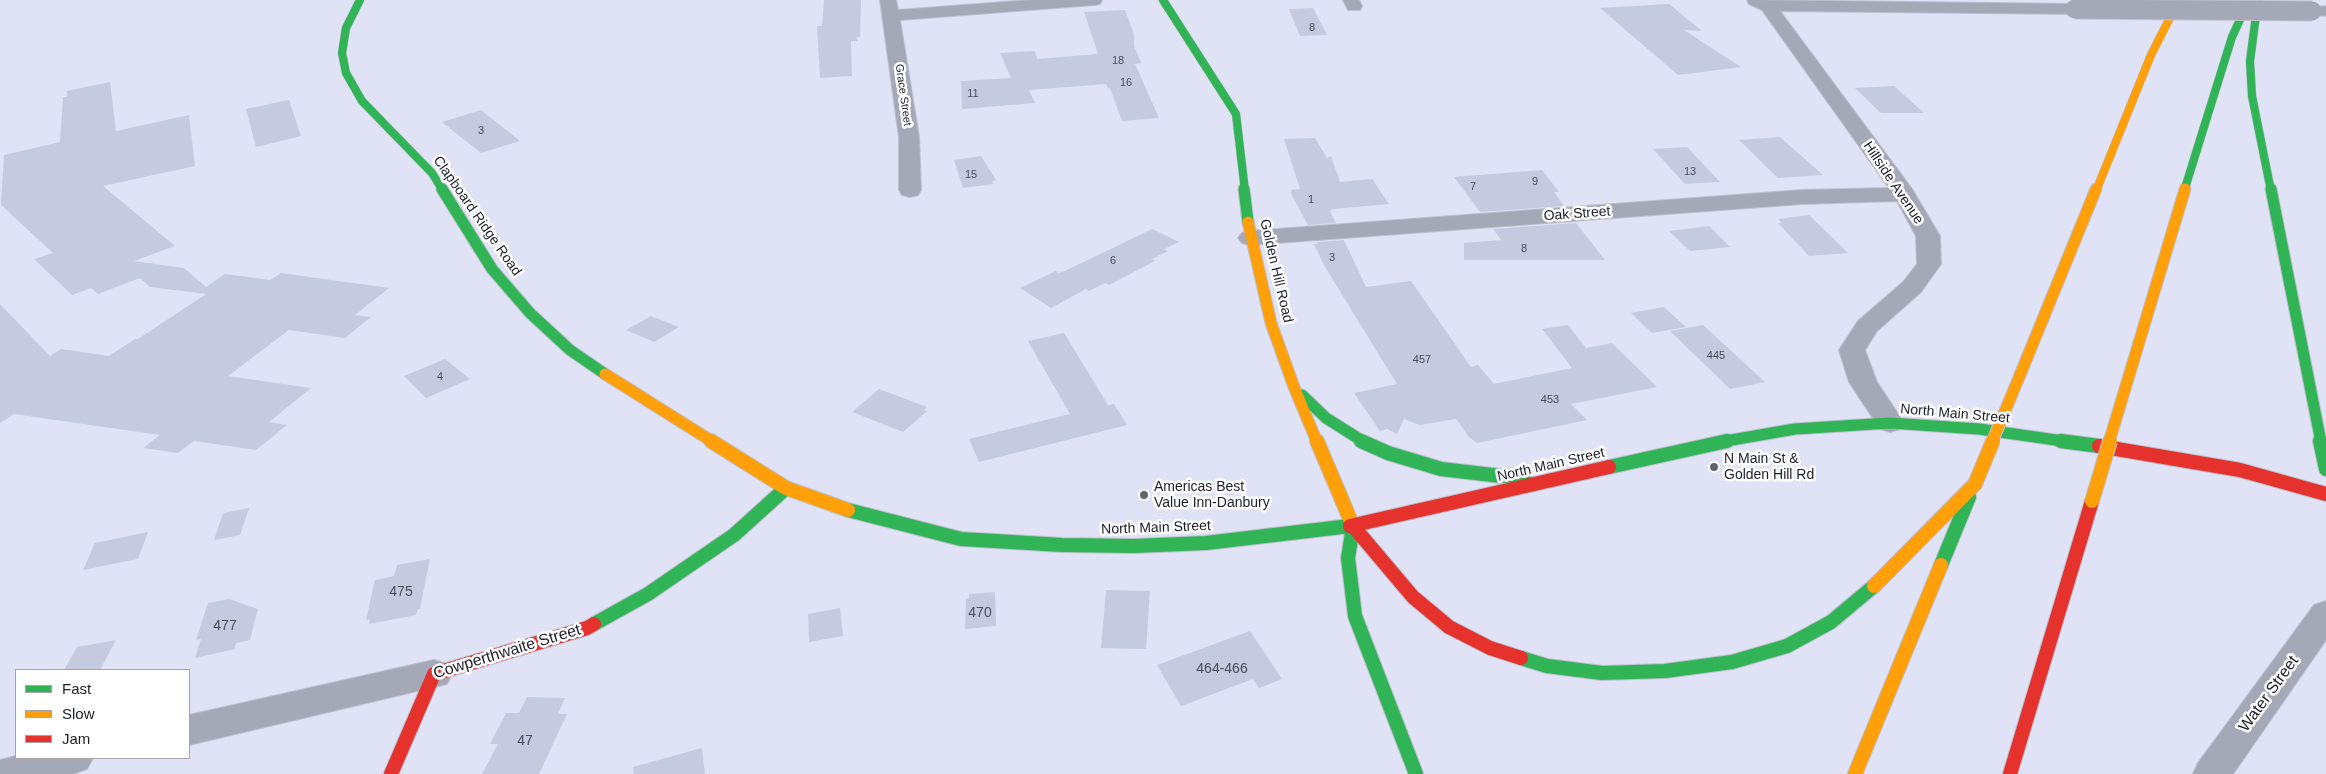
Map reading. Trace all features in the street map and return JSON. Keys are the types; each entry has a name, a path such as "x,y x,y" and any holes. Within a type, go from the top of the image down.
{"main road":[{"name":"Clapboard Ridge Road","path":"360,0 346,28 342,52 346,73 362,100 432,173 492,269 530,313 570,350 608,376 786,488"},
{"name":"Golden Hill Road","path":"1163,0 1236,114 1250,238 1271,323 1294,388 1353,526"},
{"path":"1855,774 2151,55 2179,0"},
{"path":"2010,774 2221,70 2232,38 2249,0"},
{"path":"2258,0 2250,62 2252,96 2326,469"},
{"path":"1294,388 1326,418 1352,437 1388,453 1441,469 1500,476 1584,473"},
{"name":"North Main Street","path":"786,488 865,516 971,540 1062,545 1142,546 1206,543 1353,526 1708,444 1795,429 1890,423 1979,429 2173,457 2240,470 2326,494"},
{"path":"1353,526 1413,597 1449,627 1490,648 1546,666 1602,673 1665,672 1732,662 1787,646 1831,622 1872,588 1975,484"},
{"name":"Cowperthwaite Street","path":"434,674 587,628 648,594 734,535 786,488"},
{"path":"1353,526 1348,558 1350,586 1356,616 1416,774"},
{"path":"391,774 434,674"}],"street":[{"path":"890,8 1094,0"},
{"path":"1761,3 1954,4 2075,9 2322,11"},
{"name":"Hillside Avenue","path":"1761,3 1904,194 1928,236 1929,264 1912,287 1867,326 1852,350 1863,382 1890,423"},
{"name":"Grace Street","path":"890,8 908,137 910,190"},
{"name":"Oak Street","path":"1250,238 1802,197 1904,194"},
{"name":"Water Street","path":"2212,774 2326,614"},
{"name":"Cowperthwaite Street","path":"190,730 434,674"},
{"path":"7,774 70,759"}],"building":[{"path":"824,0 861,0 860,37 857,37 857,41 851,41 852,76 820,78 817,26 822,26"},
{"path":"1669,4 1702,31 1684,30 1741,67 1678,75 1600,8"},
{"path":"1313,8 1327,35 1300,36 1289,9"},
{"path":"1125,10 1134,34 1134,46 1141,63 1135,64 1159,118 1122,121 1110,88 1106,84 1029,90 1035,103 962,109 961,81 1011,78 1000,53 1035,51 1037,59 1098,54 1084,12"},
{"path":"110,82 116,131 189,115 195,166 103,186 175,246 134,261 184,268 206,287 225,274 270,280 281,273 389,288 355,315 371,317 345,338 289,330 228,376 311,388 269,422 287,425 256,450 194,441 178,453 143,448 160,435 14,414 0,423 0,304 50,356 61,349 109,356 206,294 150,287 140,278 98,294 91,288 72,295 34,259 53,253 1,205 4,155 60,142 63,97 67,97 67,91"},
{"path":"1894,86 1924,113 1881,113 1855,88"},
{"path":"289,100 301,136 256,147 246,109"},
{"path":"481,110 520,141 481,153 442,122"},
{"path":"1780,137 1823,175 1778,178 1739,140"},
{"path":"1315,138 1327,158 1331,156 1340,182 1372,179 1389,204 1333,209 1330,211 1336,223 1308,225 1290,192 1292,192 1291,190 1300,189 1284,139"},
{"path":"1687,147 1720,182 1685,184 1653,149"},
{"path":"981,156 996,180 992,181 994,184 963,188 954,160"},
{"path":"1542,170 1559,192 1554,192 1564,206 1480,212 1454,177"},
{"path":"1809,215 1848,253 1809,256 1778,223 1782,223 1778,219"},
{"path":"1576,223 1605,260 1464,260 1464,243 1501,240 1493,229"},
{"path":"1709,226 1730,247 1690,251 1669,231"},
{"path":"1152,229 1179,242 1164,249 1168,251 1152,259 1155,261 1109,285 1105,283 1089,291 1086,289 1051,308 1020,288 1056,271 1059,273 1067,270"},
{"path":"1344,240 1366,287 1411,281 1471,367 1478,365 1494,384 1572,368 1542,329 1568,325 1586,348 1612,343 1657,387 1571,404 1587,420 1477,443 1469,437 1456,419 1420,425 1404,419 1397,434 1387,429 1380,431 1354,393 1397,384 1325,267 1314,244 1318,244 1317,242"},
{"path":"1664,307 1686,327 1652,333 1631,313"},
{"path":"651,316 679,327 654,342 626,330"},
{"path":"1703,325 1765,382 1730,389 1670,331"},
{"path":"1064,333 1108,405 1114,404 1127,425 979,462 969,439 1070,414 1028,341"},
{"path":"445,359 470,379 426,398 404,376"},
{"path":"879,389 927,407 924,410 927,411 903,432 852,412"},
{"path":"249,508 240,535 214,540 223,513"},
{"path":"148,532 138,559 83,570 95,543"},
{"path":"430,559 420,609 418,609 416,615 369,624 370,619 366,620 375,580 394,576 397,565"},
{"path":"1106,590 1150,591 1146,649 1101,648"},
{"path":"995,592 996,626 965,629 966,599 969,598 969,594"},
{"path":"229,599 258,609 250,640 236,643 235,649 195,658 201,639 196,640 208,603"},
{"path":"840,608 843,636 809,642 808,614"},
{"path":"1250,631 1282,679 1259,688 1253,679 1181,706 1157,665"},
{"path":"116,640 101,669 65,669 77,647"},
{"path":"527,697 565,698 558,714 567,714 539,774 482,774 498,744 490,744 506,713 519,713"},
{"path":"702,748 705,774 634,774 633,767"}],"traffic: fast":[{"path":"360,0 346,28 342,53 346,73 362,101 432,173 492,269 530,313 570,350 605,374"},
{"path":"1163,0 1236,114 1248,222"},
{"path":"2185,188 2232,37 2249,0"},
{"path":"2258,0 2250,61 2252,96 2326,469"},
{"path":"1302,395 1326,418 1353,437 1388,453 1441,469 1501,476 1525,475"},
{"path":"1609,467 1708,444 1795,429 1890,423 1979,429 2099,446"},
{"path":"594,624 648,594 734,535 786,488"},
{"path":"1941,565 1969,497"},
{"path":"848,510 865,516 961,539 1062,545 1134,546 1206,543 1350,526"},
{"path":"1353,526 1348,558 1355,616 1416,774"},
{"path":"1521,658 1547,666 1602,673 1665,671 1732,662 1787,646 1831,622 1874,586"}],"traffic: slow":[{"path":"2020,375 2151,55 2179,0"},
{"path":"2125,389 2185,188"},
{"path":"1248,222 1250,238 1271,323 1294,387 1353,526"},
{"path":"605,374 786,488 848,510"},
{"path":"1975,484 2020,375"},
{"path":"2092,501 2125,389"},
{"path":"1874,586 1975,484"},
{"path":"1855,774 1941,565"}],"traffic: jam":[{"path":"2099,446 2173,457 2240,470 2326,494"},
{"path":"1350,526 1609,467"},
{"path":"2010,774 2092,501"},
{"path":"1353,526 1413,597 1449,627 1490,648 1521,658"},
{"path":"391,774 434,674 587,628 594,624"}],"place":[{"name":"N Main St & Golden Hill Rd","path":"1714,467"},
{"name":"Americas Best Value Inn-Danbury","path":"1144,495"}]}
